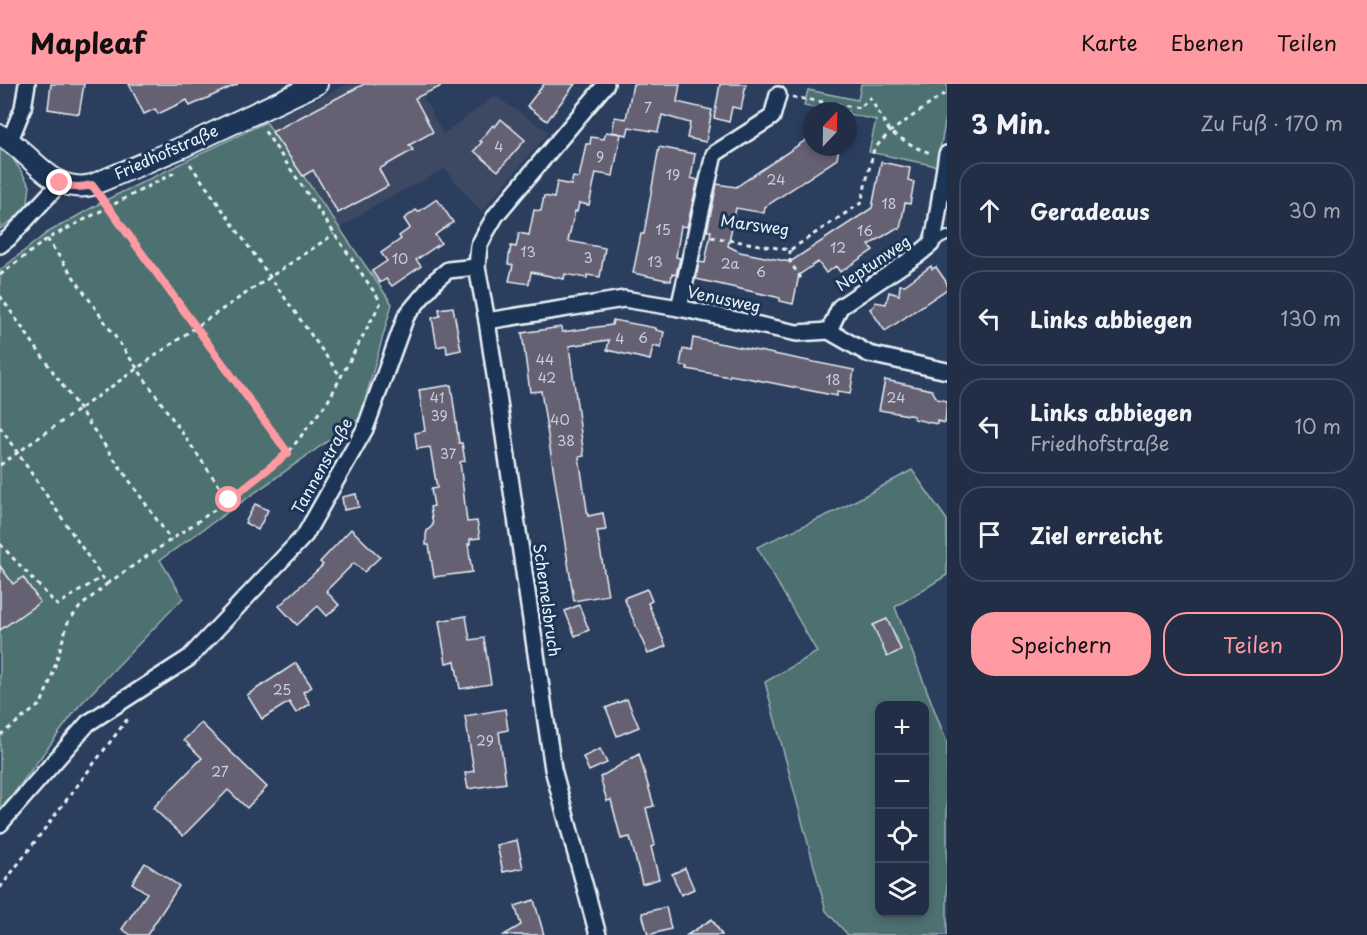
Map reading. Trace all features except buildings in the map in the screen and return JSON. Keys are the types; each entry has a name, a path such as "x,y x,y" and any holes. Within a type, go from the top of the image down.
{"street":[{"path":"3,239 60,183 5,138 23,108 27,84"},
{"name":"Friedhofstraße","path":"60,183 81,188 92,185 185,146 317,84"},
{"path":"477,267 479,246 496,215 606,84"},
{"name":"Marsweg","path":"679,308 714,154 772,117 778,95"},
{"name":"Neptunweg","path":"829,331 840,307 931,244 946,157"},
{"name":"Schemelsbruch","path":"477,267 487,321 553,769 598,935"},
{"name":"Tannenstraße","path":"0,824 88,723 189,658 305,535 365,429 406,316 436,280 448,270 477,267"},
{"name":"Venusweg","path":"487,321 624,299 797,333 829,331"},
{"path":"829,331 869,354 947,371"}],"lane":[{"path":"931,244 947,236"}],"path":[{"name":"Marsweg","path":"694,234 790,250 861,203 874,148 890,132 947,92"},
{"path":"778,95 860,108 870,98 890,132 917,148 946,157"},
{"path":"0,735 41,704 68,622 80,607 108,583 229,500 288,453 328,401 381,302 264,130"},
{"path":"190,164 341,377"},
{"path":"0,275 47,240 180,169"},
{"path":"92,185 288,453"},
{"path":"0,465 196,327 334,234"},
{"path":"47,240 229,500"},
{"path":"790,250 790,262 803,281"},
{"path":"0,296 171,540"},
{"path":"0,427 102,578 108,583"},
{"path":"0,543 57,605 102,578"},
{"path":"0,888 130,715"}],"shaded area":[{"path":"349,84 416,84 443,134 495,96 549,132 481,212 445,169 380,202 339,229 266,122"}],"green space":[{"path":"861,84 947,84 947,112 937,166 869,152 876,120 857,116 857,102 805,102 808,90 858,100"},
{"path":"266,122 392,304 360,418 160,560 183,598 79,706 0,812 0,270 47,233 104,201"},
{"path":"0,150 11,155 30,186 27,209 0,229"},
{"path":"912,470 947,520 947,575 895,607 947,743 947,935 848,935 826,911 765,682 817,652 757,547 838,510"}],"route":[{"path":"60,183 81,188 92,185 288,453 229,500"}]}
